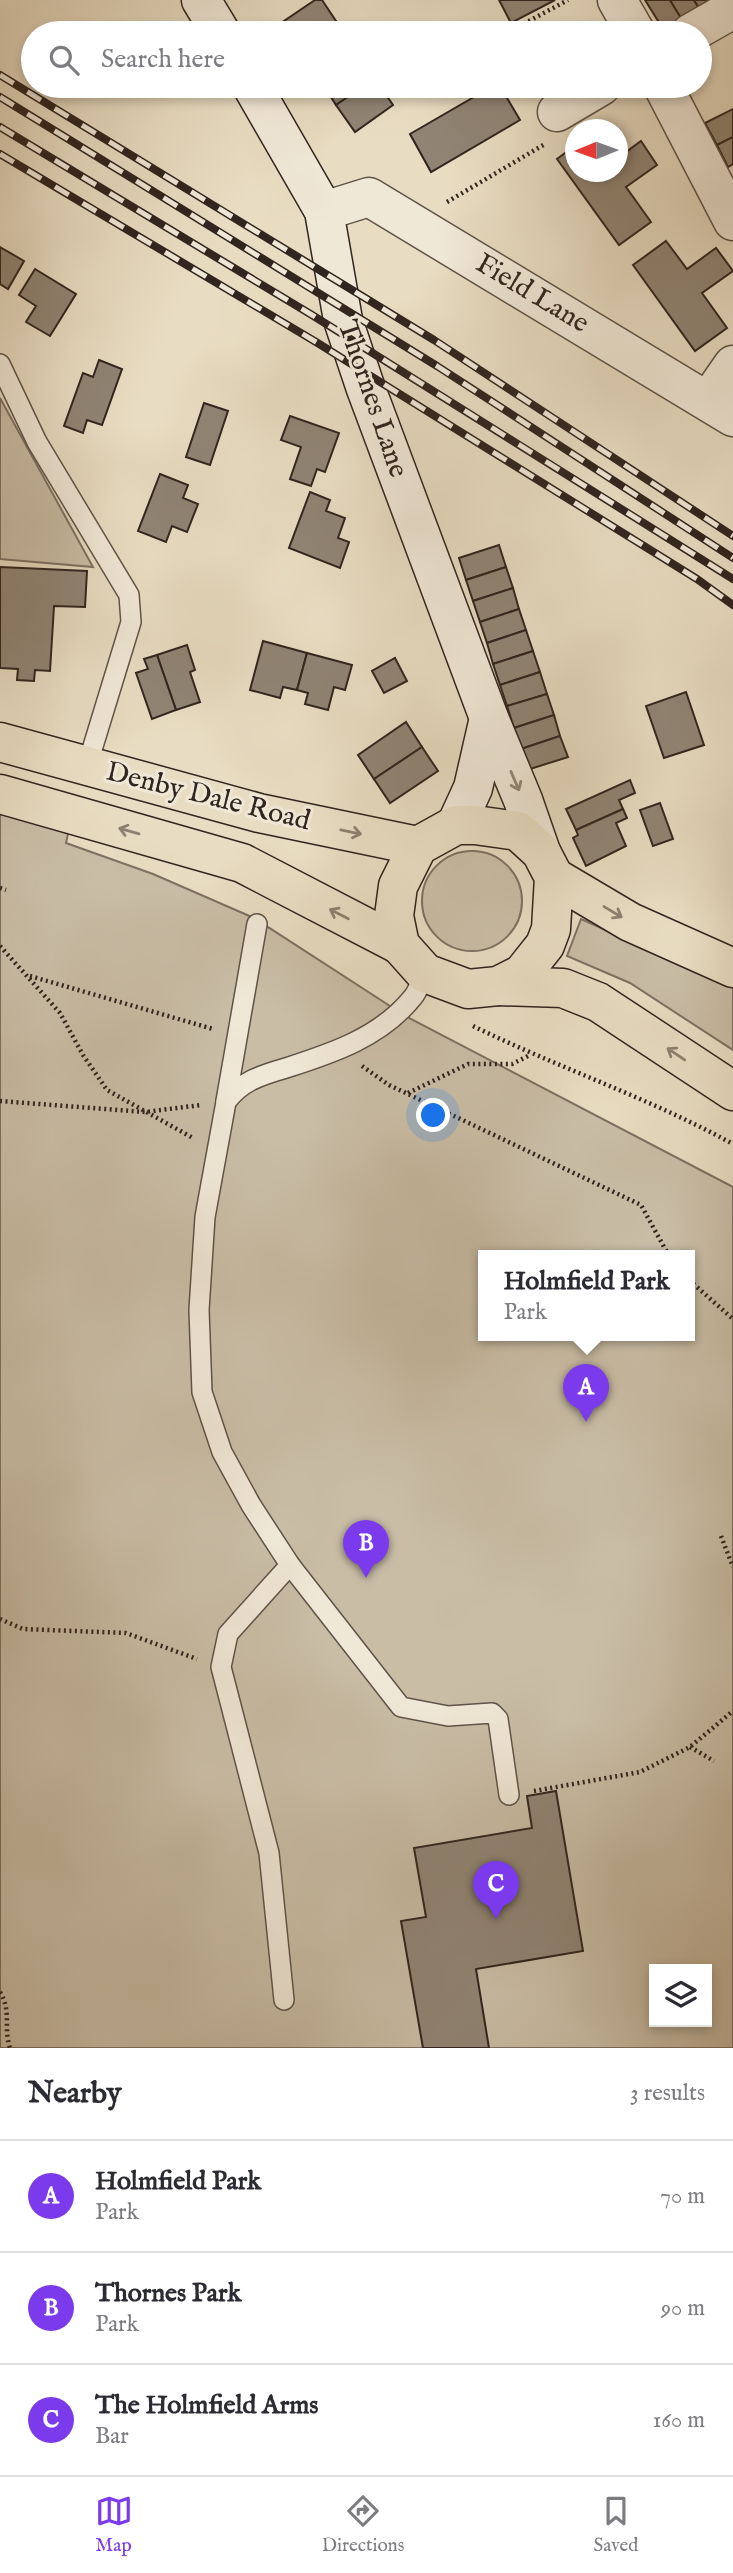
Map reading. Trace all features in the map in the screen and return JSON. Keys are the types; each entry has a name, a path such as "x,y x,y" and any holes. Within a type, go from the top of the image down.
{"main road":[{"name":"Denby Dale Road","path":"0,742 259,813 418,846"},
{"name":"Denby Dale Road","path":"0,794 242,863 412,959"},
{"path":"733,968 630,922 548,865 518,831 456,825 418,846 398,886 394,916 412,959 468,989 498,986 563,988 598,1002 733,1091"},
{"path":"498,986 522,974 545,945 551,929 548,865"}],"street":[{"path":"201,0 214,21"},
{"path":"617,0 629,21"},
{"path":"712,21 733,9"},
{"name":"Thornes Lane","path":"259,98 324,211 343,320 365,386 489,718 548,865"},
{"path":"557,112 581,98"},
{"path":"669,98 733,221"},
{"name":"Field Lane","path":"324,211 369,197 720,409"},
{"path":"720,409 733,365"},
{"path":"456,825 473,788 489,718"}],"lane":[{"path":"0,364 37,442 129,595 131,622 87,766"},
{"path":"257,924 205,1217 199,1310 202,1392 222,1452 251,1505 290,1565 401,1707 448,1716 492,1713 498,1719 509,1795"},
{"path":"226,1102 234,1091 257,1077 341,1050 386,1023 414,996 412,959"},
{"path":"284,2000 269,1853 221,1667 228,1634 290,1565"}],"path":[{"path":"529,21 568,0"},
{"path":"413,222 551,140 557,112"},
{"path":"0,946 60,1013 83,1055 107,1090 217,1151"},
{"path":"28,975 238,1035"},
{"path":"472,1025 531,1054 684,1117 733,1144"},
{"path":"407,1093 468,1064 512,1064 531,1054"},
{"path":"389,1085 641,1205 665,1250"},
{"path":"0,1101 145,1112 226,1102"},
{"path":"695,1285 733,1318"},
{"path":"721,1536 733,1567"},
{"path":"0,1619 23,1629 126,1633 221,1667"},
{"path":"509,1795 640,1772 690,1747 733,1711"},
{"path":"690,1747 714,1761"},
{"path":"0,1992 8,2005 7,2039 10,2048"}],"shaded area":[{"path":"0,398 93,567 0,559"},
{"path":"0,794 72,815 66,843 153,874 254,918 407,1017 733,1187 733,2048 0,2048"},
{"path":"472,851 500,859 514,873 522,901 514,929 500,943 472,951 444,943 430,929 422,901 430,873 444,859"},
{"path":"581,919 733,987 733,1050 630,983 567,956"}],"building":[{"path":"315,0 322,0 336,21 284,21"},
{"path":"499,0 555,0 515,21 510,21"},
{"path":"645,0 670,0 681,18 676,21 658,21"},
{"path":"670,0 694,0 699,8 681,18"},
{"path":"694,0 712,0 699,8"},
{"path":"332,98 346,98 336,105"},
{"path":"346,98 388,98 393,105 355,132 336,105"},
{"path":"472,98 507,98 520,120 431,172 410,134"},
{"path":"733,109 733,137 717,145 705,123"},
{"path":"733,137 733,164 728,167 717,145"},
{"path":"641,141 657,165 626,187 651,222 619,245 574,182 628,182 628,151"},
{"path":"565,153 565,170 557,159"},
{"path":"666,241 687,269 716,248 733,271 702,293 727,328 695,351 633,265"},
{"path":"0,247 24,261 8,289 0,284"},
{"path":"35,269 76,294 50,336 26,322 36,306 19,295"},
{"path":"99,360 122,369 102,425 87,420 83,433 64,426 83,373 93,377"},
{"path":"204,403 228,411 210,465 186,457"},
{"path":"290,416 339,433 325,472 317,469 311,486 290,479 301,447 281,440"},
{"path":"160,474 188,485 183,498 198,504 187,532 172,526 166,542 138,531"},
{"path":"310,492 330,500 326,511 345,518 338,538 349,542 340,568 289,548"},
{"path":"499,545 506,567 466,580 459,558"},
{"path":"0,567 87,571 85,607 54,606 50,671 35,670 34,681 17,680 18,669 0,668"},
{"path":"506,567 513,588 473,601 466,580"},
{"path":"513,588 519,609 480,622 473,601"},
{"path":"519,609 526,630 487,643 480,622"},
{"path":"526,630 533,651 493,664 487,643"},
{"path":"263,641 307,653 297,690 283,687 280,698 250,690"},
{"path":"187,645 195,670 190,672 200,702 176,710 157,655"},
{"path":"533,651 540,672 500,685 493,664"},
{"path":"307,653 352,665 345,690 334,687 328,710 305,704 308,693 297,690"},
{"path":"157,655 176,710 152,719 136,673 148,669 144,659"},
{"path":"395,658 407,681 384,693 372,671"},
{"path":"540,672 547,694 507,706 500,685"},
{"path":"686,692 704,745 664,758 646,706"},
{"path":"547,694 554,715 514,728 507,706"},
{"path":"554,715 560,736 521,749 514,728"},
{"path":"406,722 422,747 374,779 358,755"},
{"path":"560,736 568,757 527,770 521,749"},
{"path":"422,747 438,771 390,803 374,779"},
{"path":"630,780 635,793 619,800 623,809 576,830 566,809"},
{"path":"660,803 673,839 653,846 640,810"},
{"path":"623,809 627,818 616,823 626,846 586,866 573,838 578,835 576,830"},
{"path":"556,1791 583,1951 476,1969 489,2048 423,2048 401,1921 426,1917 414,1848 532,1828 527,1796"}],"railway":[{"path":"0,75 21,88"},
{"path":"0,97 437,366 733,558"},
{"path":"38,98 434,340 733,536"},
{"path":"0,127 312,315 733,579"},
{"path":"0,154 316,342 697,579 733,605"}],"place":[{"name":"Holmfield Park","path":"586,1422"},
{"name":"Thornes Park","path":"366,1578"},
{"name":"The Holmfield Arms","path":"496,1919"}]}
